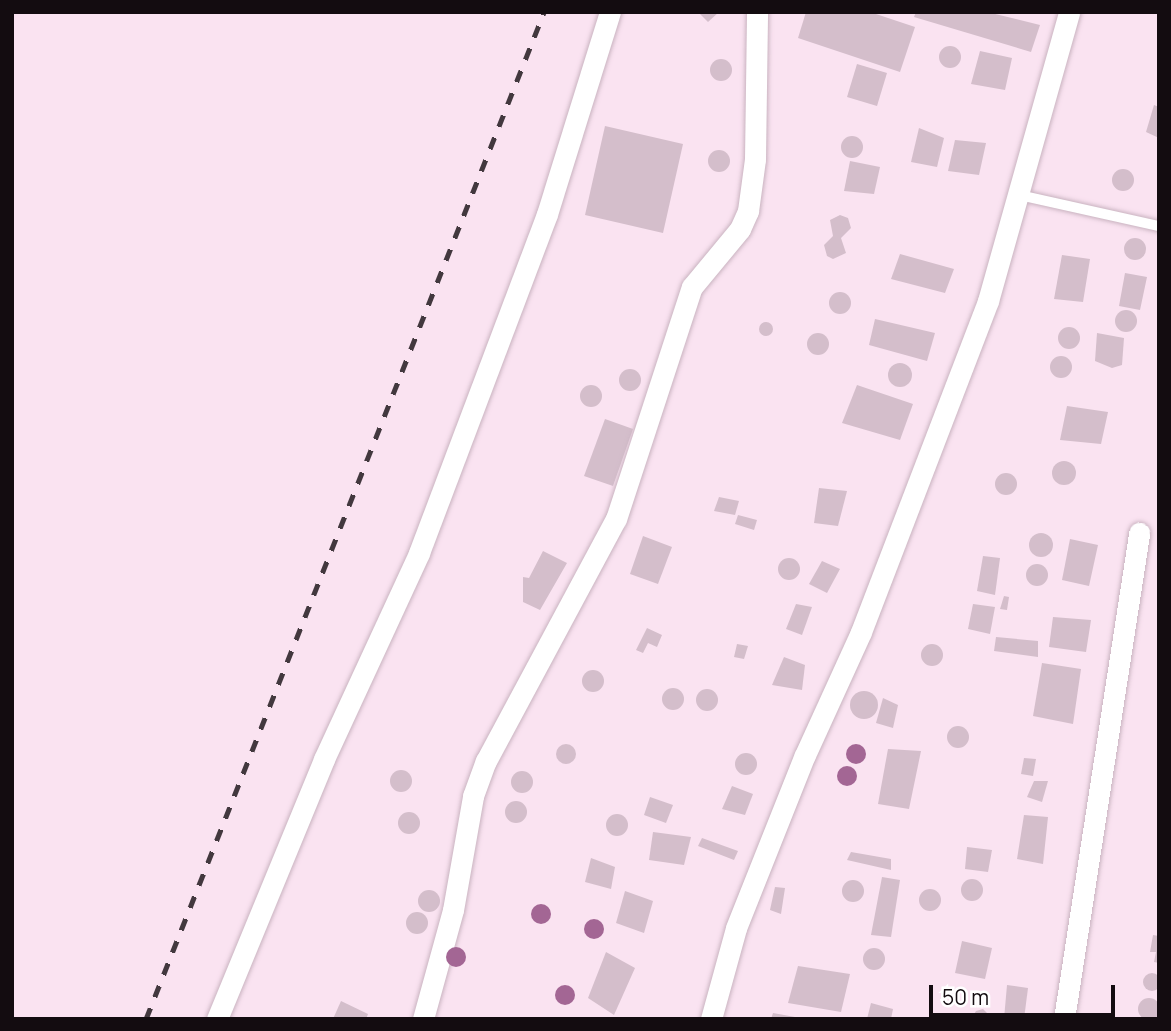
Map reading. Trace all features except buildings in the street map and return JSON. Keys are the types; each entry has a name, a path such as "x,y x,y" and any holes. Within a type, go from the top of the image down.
{"street":[{"path":"217,1019 324,759 419,553 547,214 610,12"},
{"path":"423,1019 453,910 472,796 486,761 616,519 692,287 734,236 748,211 755,159 757,12"},
{"path":"711,1019 736,928 805,755 861,632 988,301 1019,195 1023,167 1069,12"},
{"path":"1064,1019 1139,533"}],"lane":[{"path":"1019,195 1159,226"}],"railway":[{"path":"146,1019 544,12"}]}
